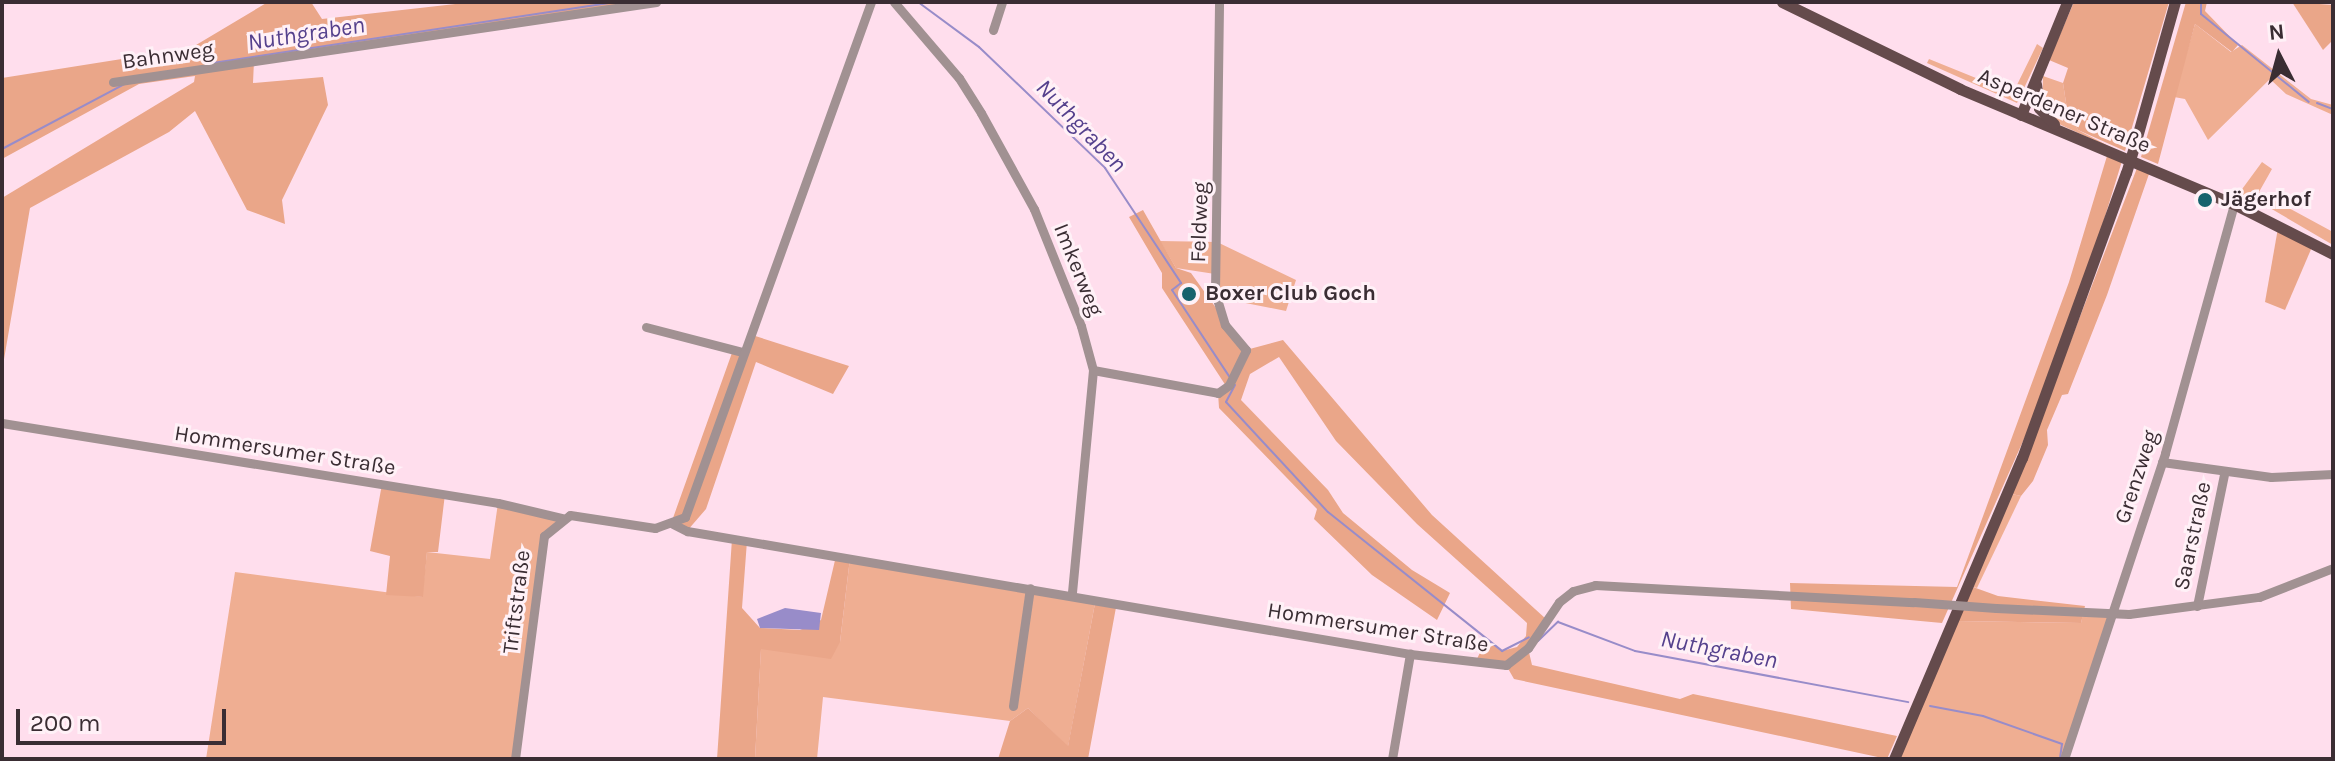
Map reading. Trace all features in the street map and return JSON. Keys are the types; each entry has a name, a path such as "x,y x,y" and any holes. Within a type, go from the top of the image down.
{"main road":[{"name":"Asperdener Straße","path":"1782,2 2021,115 2234,204 2333,254"},
{"path":"2021,115 2067,2"},
{"path":"1894,759 2022,458 2126,173 2175,2"},
{"path":"2037,76 2039,108 2067,134"}],"street":[{"name":"Bahnweg","path":"113,82 656,2"},
{"path":"562,518 580,515 655,528 673,524 691,507 742,352 871,2"},
{"name":"Imkerweg","path":"894,2 959,78 1034,209 1077,313 1093,370 1072,594"},
{"path":"993,30 1002,2"},
{"name":"Feldweg","path":"1093,370 1218,393 1229,385 1246,350 1225,325 1215,292 1219,2"},
{"name":"Grenzweg","path":"2064,759 2162,462 2234,204"},
{"path":"646,327 742,352"},
{"name":"Hommersumer Straße","path":"2,423 512,505 562,518"},
{"path":"2162,462 2224,474 2333,474"},
{"name":"Saarstraße","path":"2197,606 2224,474"},
{"name":"Triftstraße","path":"515,759 544,536 562,518"},
{"name":"Hommersumer Straße","path":"673,524 687,531 1072,594 1410,654 1506,665 1528,648 1559,602 1573,591 1595,585 2110,615 2259,597 2333,568"},
{"path":"1013,706 1030,588"},
{"path":"1392,759 1410,654"}],"shaded area":[{"path":"268,2 311,2 322,19 473,2 651,2 254,61 253,83 323,77 328,105 282,200 285,224 247,210 195,111 169,132 30,208 2,371 2,198 194,82 195,76 139,84 2,159 2,78 191,48"},
{"path":"2074,2 2169,2 2125,151 2078,130 2067,109 2063,83 2068,68 2049,60"},
{"path":"2186,2 2207,2 2205,11 2238,45 2232,52 2195,24 2158,164 2141,157"},
{"path":"2292,2 2333,5 2333,40 2323,50"},
{"path":"2195,24 2231,52 2242,45 2311,99 2333,105 2333,115 2286,94 2270,79 2208,140 2185,99 2174,97"},
{"path":"2037,44 2043,48 2017,103 1927,63 1929,59 2013,93"},
{"path":"2043,76 2063,83 2067,109 2078,130 2124,154 2059,124 2042,110"},
{"path":"2107,156 2122,161 2099,236 2036,412 1942,623 1791,609 1790,583 1957,587 2069,282"},
{"path":"2262,162 2272,169 2259,192 2333,232 2333,245 2270,208 2237,196"},
{"path":"2137,168 2149,174 2107,295 2068,394 2062,395 2047,430 2048,445 2033,481 2021,496 2012,494"},
{"path":"1143,210 1176,268 1191,273 1246,350 1283,340 1432,515 1546,619 1528,648 1532,665 1680,699 1693,694 1897,736 1887,759 1514,679 1506,665 1475,663 1486,640 1502,651 1517,647 1526,636 1527,623 1417,524 1336,441 1279,357 1250,374 1241,400 1328,490 1343,513 1412,570 1450,593 1437,620 1372,575 1314,519 1317,509 1219,408 1218,393 1226,386 1162,288 1162,273 1129,217"},
{"path":"2278,228 2312,247 2285,310 2265,302"},
{"path":"1160,241 1217,242 1296,280 1286,311 1215,297 1215,274 1176,268"},
{"path":"749,334 849,366 833,394 756,362 706,509 687,531 673,518 733,350 742,352"},
{"path":"382,484 445,494 438,552 427,552 423,597 386,595 390,556 370,551"},
{"path":"2012,494 2021,496 1977,588 1973,587"},
{"path":"498,503 562,518 548,529 515,759 206,759 235,572 422,597 427,552 490,559"},
{"path":"732,539 747,541 742,608 760,628 800,630 821,620 836,556 850,558 840,642 831,659 761,649 755,759 717,759"},
{"path":"850,558 1096,598 1068,747 1028,708 1010,721 823,697 817,759 755,759 761,648 840,642"},
{"path":"1973,587 1998,596 2085,606 2081,623 1957,621"},
{"path":"1096,598 1117,602 1088,759 998,759 1010,721 1028,708 1068,746"},
{"path":"785,608 821,613 819,630 760,628 757,619"},
{"path":"2083,613 2110,615 2064,759 1900,759 1957,621 2081,623"}],"waterway":[{"name":"Nuthgraben","path":"206,64 617,2"},
{"name":"Nuthgraben","path":"918,2 979,47 1105,168 1181,283 1172,290 1229,376"},
{"path":"2201,2 2201,14 2309,102"},
{"name":"Nuthgraben","path":"2,149 125,84"},
{"path":"2317,103 2333,109"},
{"name":"Nuthgraben","path":"1235,385 1226,402 1328,512 1502,651 1529,637"},
{"name":"Nuthgraben","path":"1538,641 1558,622 1635,651 1908,702"},
{"name":"Nuthgraben","path":"1930,706 1983,716 2062,744 2060,758"}],"place":[{"name":"Jägerhof","path":"2205,200"},
{"name":"Boxer Club Goch","path":"1189,294"}]}
